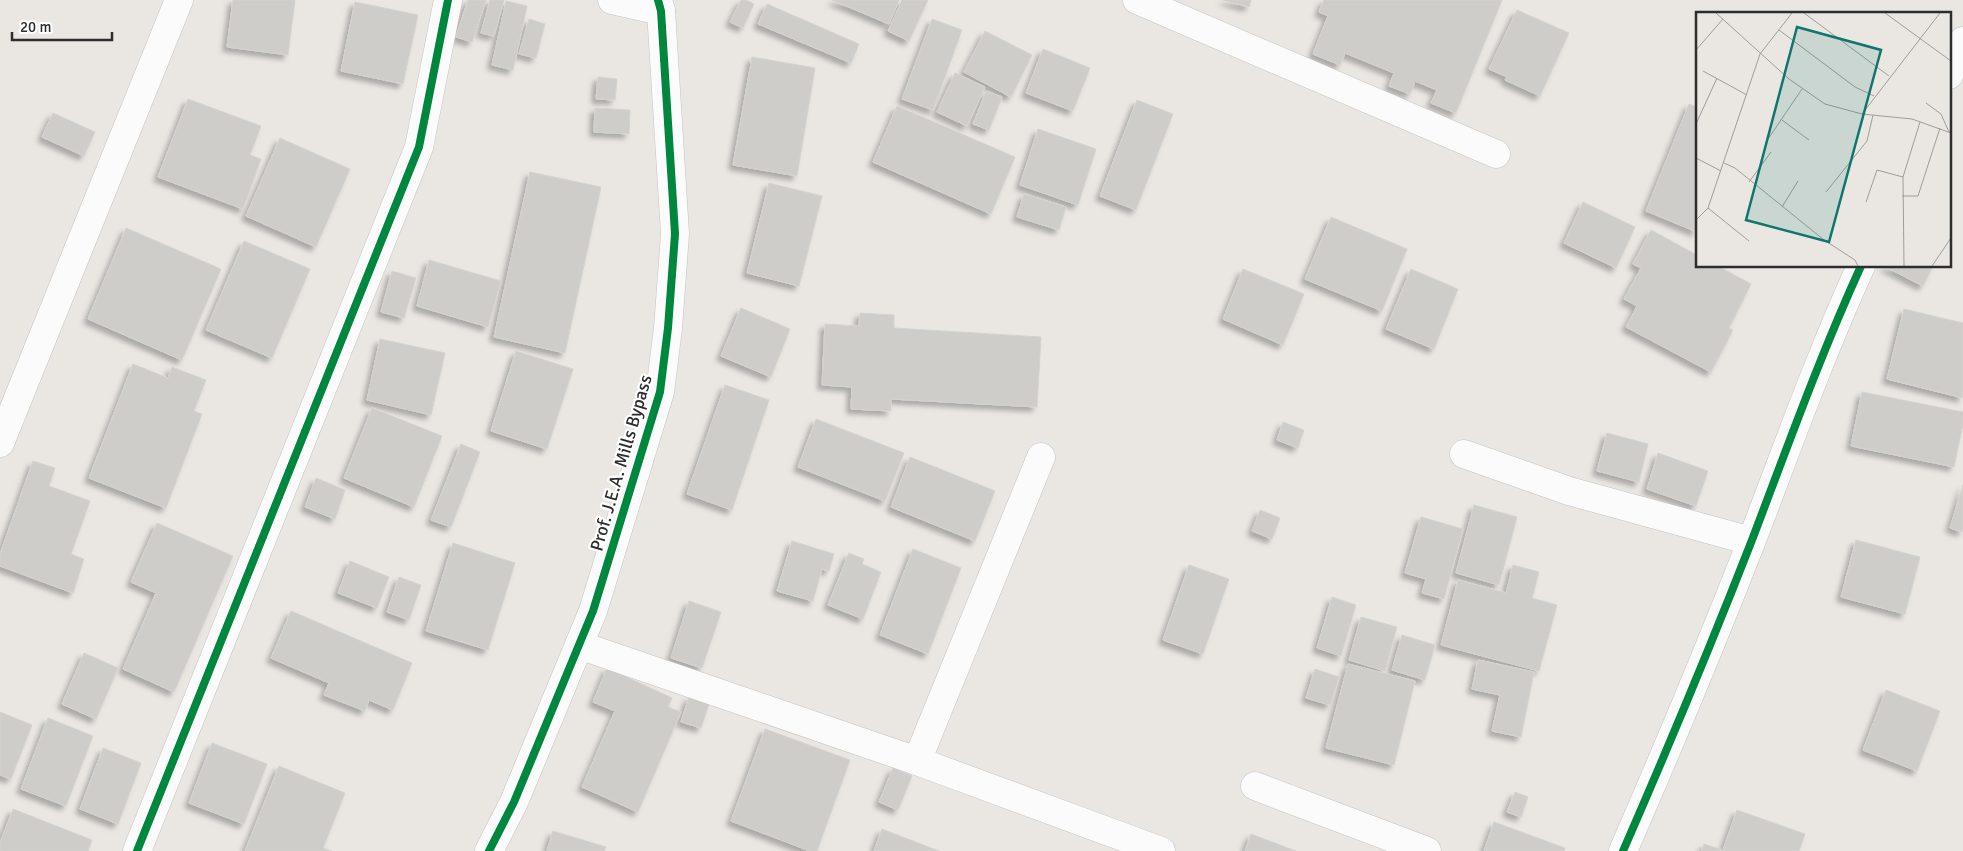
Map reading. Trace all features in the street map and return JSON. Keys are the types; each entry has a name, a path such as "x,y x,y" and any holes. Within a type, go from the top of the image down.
{"street":[{"path":"0,443 179,0"},
{"path":"137,851 419,146 448,0"},
{"path":"612,0 660,6"},
{"path":"1136,0 1496,154"},
{"name":"Prof. J.E.A. Mills Bypass","path":"489,851 514,802 593,611 660,392 668,328 675,234 660,6"},
{"path":"1950,72 1963,40"},
{"path":"1622,851 1659,768 1751,541 1832,329 1860,268"},
{"path":"1464,454 1569,491 1751,541"},
{"path":"917,761 1041,457"},
{"path":"579,645 917,761 1161,851"},
{"path":"1255,786 1427,851"}],"building":[{"path":"233,0 295,0 288,55 227,47"},
{"path":"468,0 486,0 472,42 456,37"},
{"path":"490,0 504,0 494,36 481,33"},
{"path":"741,0 754,4 743,28 730,22"},
{"path":"832,0 899,0 889,24"},
{"path":"902,0 928,0 909,41 888,31"},
{"path":"1223,0 1251,0 1249,7"},
{"path":"1324,0 1502,0 1456,113 1431,103 1437,90 1415,81 1410,94 1389,86 1394,73 1345,53 1340,65 1313,54 1328,16 1319,12"},
{"path":"506,1 527,6 513,70 492,65"},
{"path":"355,2 418,15 403,84 341,71"},
{"path":"767,4 859,44 851,63 758,24"},
{"path":"1517,10 1569,33 1540,96 1505,80 1507,77 1489,69"},
{"path":"529,19 545,24 536,58 519,54"},
{"path":"932,19 962,30 933,110 902,99"},
{"path":"985,31 1032,55 1011,97 964,72"},
{"path":"1043,49 1090,68 1073,111 1026,93"},
{"path":"752,57 815,68 797,176 733,165"},
{"path":"955,73 985,87 967,126 937,112"},
{"path":"598,77 617,79 615,100 596,99"},
{"path":"986,91 1002,97 989,130 973,124"},
{"path":"188,99 261,126 250,155 261,159 243,209 158,177"},
{"path":"1137,100 1173,114 1136,210 1100,196"},
{"path":"1689,104 1696,107 1696,232 1646,211"},
{"path":"897,106 1015,157 991,214 873,162"},
{"path":"595,108 630,110 629,134 594,132"},
{"path":"53,113 95,132 84,156 42,137"},
{"path":"1038,129 1096,149 1078,205 1020,185"},
{"path":"280,138 350,169 316,247 246,216"},
{"path":"530,172 601,187 565,353 494,337"},
{"path":"769,183 822,196 799,286 747,273"},
{"path":"1024,194 1066,207 1059,230 1017,217"},
{"path":"1583,202 1635,227 1616,268 1564,243"},
{"path":"1331,217 1407,249 1382,311 1305,279"},
{"path":"126,228 221,269 182,360 88,319"},
{"path":"1651,230 1696,254 1696,268 1722,268 1751,284 1729,328 1733,330 1711,372 1626,327 1637,306 1624,299 1641,268 1633,264"},
{"path":"244,241 310,269 272,358 206,330"},
{"path":"429,260 501,281 488,327 417,306"},
{"path":"1888,268 1932,268 1923,286"},
{"path":"1243,269 1304,294 1283,345 1223,319"},
{"path":"1411,269 1458,289 1434,349 1386,329"},
{"path":"392,271 416,278 404,318 381,312"},
{"path":"741,308 790,329 771,377 721,356"},
{"path":"1904,309 1963,323 1963,398 1887,379"},
{"path":"860,313 894,315 894,328 1041,337 1037,407 891,399 891,411 851,409 852,387 822,385 825,324 859,326"},
{"path":"380,339 445,353 431,415 367,400"},
{"path":"516,351 573,369 547,449 491,431"},
{"path":"133,364 168,378 172,367 206,380 194,411 202,414 166,508 89,478"},
{"path":"725,385 769,400 732,510 687,494"},
{"path":"1862,392 1963,412 1963,424 1954,467 1851,446"},
{"path":"372,408 442,436 414,507 344,478"},
{"path":"816,419 904,453 885,501 798,467"},
{"path":"1283,422 1304,430 1298,448 1277,440"},
{"path":"1607,433 1648,444 1639,482 1597,471"},
{"path":"461,444 480,452 451,527 431,520"},
{"path":"1658,453 1708,471 1696,506 1647,489"},
{"path":"910,457 995,491 975,541 891,507"},
{"path":"33,461 55,468 49,486 90,501 71,554 84,559 73,593 0,566 0,554"},
{"path":"316,478 345,490 335,519 305,507"},
{"path":"1963,485 1963,532 1950,528"},
{"path":"1474,505 1517,517 1499,585 1456,573"},
{"path":"1260,510 1280,518 1272,539 1252,531"},
{"path":"1421,517 1463,529 1444,599 1422,593 1426,579 1405,573"},
{"path":"157,523 233,556 174,692 123,669 156,593 131,582"},
{"path":"1856,540 1920,557 1905,614 1841,597"},
{"path":"792,541 834,554 829,571 822,569 813,601 777,591"},
{"path":"453,543 515,563 488,650 426,631"},
{"path":"913,549 961,568 928,654 880,635"},
{"path":"849,553 864,559 862,564 881,572 863,619 828,605"},
{"path":"350,561 389,577 377,608 338,593"},
{"path":"1189,565 1229,579 1203,654 1163,640"},
{"path":"1513,565 1539,572 1532,598 1557,605 1539,671 1441,645 1458,580 1506,593"},
{"path":"399,577 421,585 409,620 387,612"},
{"path":"1332,597 1356,605 1341,656 1317,648"},
{"path":"689,601 721,612 702,668 671,658"},
{"path":"291,611 412,663 393,710 369,700 365,711 324,695 329,683 271,658"},
{"path":"1361,617 1397,627 1385,671 1349,660"},
{"path":"1402,635 1435,645 1425,680 1392,670"},
{"path":"84,653 118,668 96,719 62,704"},
{"path":"1478,660 1534,672 1521,737 1492,731 1500,695 1472,689"},
{"path":"1348,664 1415,681 1394,765 1326,748"},
{"path":"607,668 672,698 668,707 681,712 638,812 582,787 615,711 593,702"},
{"path":"1315,669 1339,677 1330,705 1306,698"},
{"path":"1886,690 1940,711 1917,771 1863,750"},
{"path":"689,697 709,704 701,728 681,722"},
{"path":"0,712 32,725 11,779 0,775"},
{"path":"48,718 93,736 66,806 21,789"},
{"path":"765,729 850,760 817,851 810,851 731,821"},
{"path":"212,743 267,764 244,824 189,803"},
{"path":"103,748 141,763 118,824 80,809"},
{"path":"279,766 345,793 323,848 332,851 245,851"},
{"path":"893,768 912,776 898,810 879,802"},
{"path":"1515,792 1528,797 1521,817 1507,812"},
{"path":"13,809 92,840 88,851 0,851 0,843"},
{"path":"1737,810 1805,834 1799,851 1702,851 1704,844 1723,850"},
{"path":"1494,822 1565,848 1564,851 1484,851"},
{"path":"882,829 939,851 874,851"},
{"path":"553,831 606,847 604,851 547,851"},
{"path":"1251,834 1296,851 1245,851"}],"cycle path":[{"path":"137,851 419,147 448,0"},
{"path":"489,851 514,802 593,611 660,392 668,328 675,234 661,11 658,0"},
{"path":"1623,851 1705,657 1818,368 1860,268"}]}
